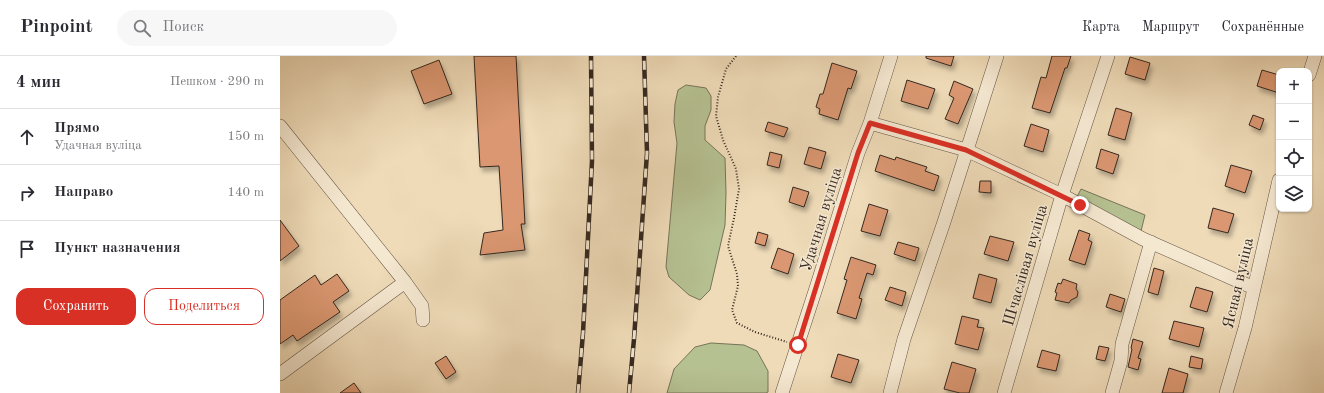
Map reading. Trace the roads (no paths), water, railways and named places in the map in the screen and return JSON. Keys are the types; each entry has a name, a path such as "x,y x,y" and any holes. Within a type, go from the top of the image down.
{"street":[{"name":"Удачная вуліца","path":"782,393 858,153 870,123 891,56"},
{"path":"890,393 904,339 944,222 997,56"},
{"name":"Шчаслівая вуліца","path":"1004,393 1062,195 1108,56"},
{"path":"1311,68 1315,56"},
{"path":"870,123 966,150 1062,195 1151,242 1254,288"},
{"path":"280,126 406,282 422,306 423,320"},
{"name":"Ясная вуліца","path":"1226,393 1245,328 1276,193"},
{"path":"1112,393 1121,361 1122,344 1151,242"},
{"path":"280,374 406,282"}],"railway":[{"path":"578,393 583,333 592,161 591,56"},
{"path":"629,393 647,153 644,56"}]}
